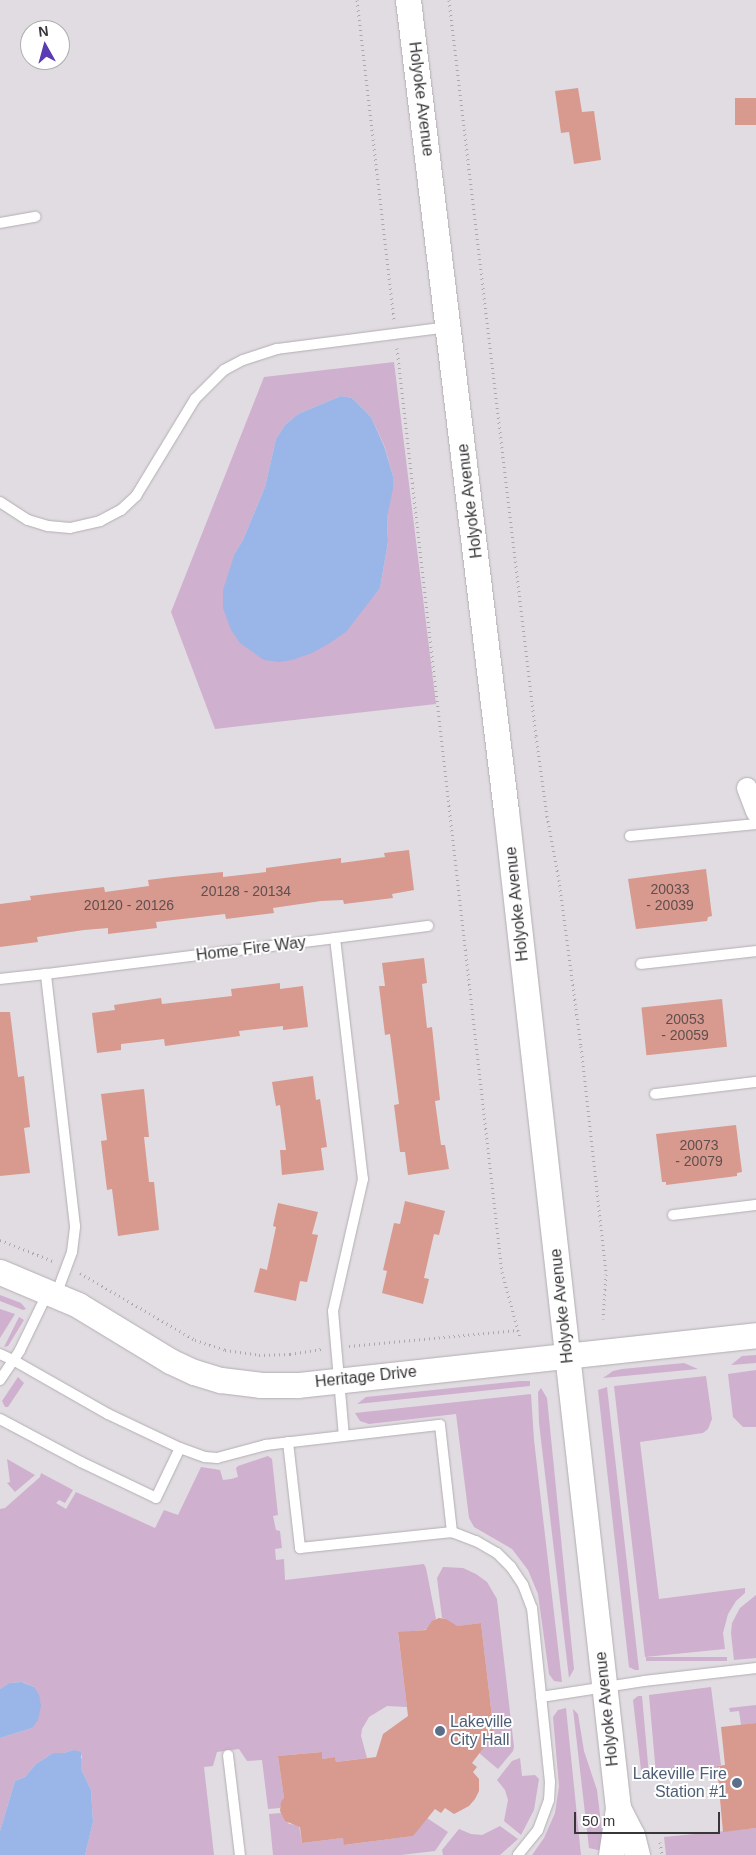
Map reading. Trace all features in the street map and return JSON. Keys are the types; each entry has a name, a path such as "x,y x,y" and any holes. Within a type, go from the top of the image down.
{"street":[{"name":"Holyoke Avenue","path":"408,0 449,326 605,1687 618,1808 611,1855"},
{"path":"747,788 756,812"},
{"name":"Heritage Drive","path":"0,1272 52,1293 114,1326 170,1361 221,1380 279,1386 756,1335"},
{"name":"Holyoke Avenue","path":"618,1808 632,1835 637,1855"}],"lane":[{"path":"0,223 35,217"},
{"path":"0,502 28,520 48,526 70,528 100,521 121,510 136,496 190,406 206,386 224,370 243,360 277,349 449,326"},
{"path":"630,836 756,824"},
{"name":"Home Fire Way","path":"0,979 428,926"},
{"path":"335,938 364,1179 333,1311 344,1436"},
{"path":"641,964 756,952"},
{"path":"0,1380 67,1267 74,1239 75,1226 46,974"},
{"path":"655,1094 756,1082"},
{"path":"673,1215 756,1205"},
{"path":"0,1354 108,1414 180,1448 204,1457 218,1458 266,1445 288,1442 440,1425 452,1532"},
{"path":"0,1418 81,1462 156,1498 180,1448"},
{"path":"288,1442 300,1548 452,1532 476,1541 498,1553 511,1567 522,1584 532,1608 549,1767 549,1800 538,1830 518,1855"},
{"path":"541,1697 756,1668"},
{"path":"228,1756 240,1855"}],"path":[{"path":"357,0 502,1272 520,1338"},
{"path":"449,0 547,816 559,880 581,1046 606,1274 603,1319"},
{"path":"0,1240 81,1273 195,1340 225,1350 259,1355 290,1354 336,1347 517,1330"},
{"path":"660,1842 662,1855"}],"shaded area":[{"path":"394,362 436,704 215,729 171,612 264,377","holes":["341,396 352,398 371,417 384,445 393,476 387,518 388,542 380,588 371,599 235,553 243,540 265,487 276,439 285,425 298,414"]},
{"path":"0,1295 21,1303 26,1309 23,1310 0,1301"},
{"path":"0,1309 15,1314 0,1338"},
{"path":"19,1317 24,1320 8,1346 4,1347"},
{"path":"756,1355 756,1363 731,1365 742,1356"},
{"path":"684,1363 698,1369 603,1378 613,1371 622,1369"},
{"path":"756,1370 756,1427 743,1427 733,1417 728,1374"},
{"path":"706,1376 712,1419 708,1429 703,1433 640,1442 659,1599 745,1588 745,1593 736,1601 728,1614 723,1633 725,1649 645,1657 614,1386"},
{"path":"18,1377 24,1383 8,1407 5,1407 2,1401"},
{"path":"530,1381 530,1386 357,1404 366,1397"},
{"path":"607,1387 639,1670 629,1667 598,1390"},
{"path":"541,1388 547,1398 574,1669 569,1678 539,1423 538,1392"},
{"path":"531,1394 534,1440 562,1682 554,1681 549,1674 538,1594 528,1570 512,1549 474,1527 469,1518 456,1414 369,1424 360,1421 355,1413"},
{"path":"268,1456 272,1459 278,1515 273,1516 276,1530 280,1531 282,1548 275,1549 276,1560 284,1559 285,1580 424,1564 436,1619 430,1624 430,1629 398,1633 407,1707 387,1706 369,1717 362,1729 361,1736 367,1758 336,1762 335,1757 322,1759 321,1752 278,1756 284,1798 280,1808 268,1809 262,1760 247,1761 239,1749 217,1752 213,1766 204,1767 214,1855 85,1855 93,1822 91,1790 81,1769 82,1756 73,1750 64,1753 53,1753 36,1764 25,1777 15,1781 0,1831 0,1738 32,1728 34,1687 23,1682 9,1683 0,1689 0,1509 5,1508 40,1477 41,1473 73,1490 65,1503 59,1500 56,1503 66,1509 76,1492 155,1528 164,1510 178,1515 201,1467 220,1470 223,1480 231,1479 238,1477 236,1468 238,1466"},
{"path":"7,1459 35,1475 15,1492 7,1483 10,1482"},
{"path":"443,1567 463,1568 476,1574 487,1582 497,1599 514,1747 513,1751 498,1769 479,1753 494,1734 481,1623 450,1627 446,1619 442,1618 437,1578"},
{"path":"756,1595 756,1658 734,1660 731,1633 732,1623 740,1608"},
{"path":"646,1657 727,1657 727,1661 646,1661"},
{"path":"711,1687 721,1765 717,1766 717,1769 656,1774 649,1695"},
{"path":"638,1696 642,1696 649,1775 643,1774 641,1770 633,1700"},
{"path":"756,1705 756,1723 741,1725 739,1711 730,1712 729,1708"},
{"path":"566,1708 581,1855 532,1855 544,1838 555,1813 559,1786 553,1717 558,1710"},
{"path":"573,1709 578,1714 584,1751 597,1790 603,1840 602,1851 589,1848"},
{"path":"520,1758 522,1776 535,1775 539,1779 534,1810 521,1835 504,1821 508,1800 505,1790 497,1780 512,1761"},
{"path":"281,1813 289,1824 299,1825 302,1843 343,1838 345,1845 412,1836 427,1818 448,1832 435,1851 401,1855 273,1855 269,1814"},
{"path":"500,1826 518,1839 500,1855 443,1855 442,1850 459,1829 471,1834 482,1835"},
{"path":"756,1828 756,1855 666,1855 664,1837"}],"water":[{"path":"341,396 352,398 371,417 384,446 393,476 393,488 387,518 388,542 380,588 346,632 330,643 312,653 292,660 279,662 264,660 240,643 231,630 223,608 223,590 235,553 243,540 265,487 276,439 285,425 298,414"},
{"path":"22,1682 34,1687 39,1695 41,1706 38,1720 32,1728 0,1738 0,1689 9,1683"},
{"path":"73,1750 81,1752 81,1769 91,1790 93,1822 85,1855 0,1855 0,1831 15,1781 25,1777 36,1764 53,1753 64,1753"}],"building":[{"path":"578,88 582,112 594,111 601,160 574,164 569,132 561,133 555,91"},
{"path":"735,98 756,98 756,125 735,125"},
{"path":"409,850 414,890 392,894 393,898 344,904 343,900 321,901 273,908 274,913 226,919 225,914 156,922 157,928 108,934 108,928 84,930 37,937 38,942 0,947 0,904 31,900 30,896 104,887 105,892 149,886 148,880 223,872 223,877 266,872 266,868 341,858 341,863 385,857 384,853"},
{"path":"706,869 712,916 708,917 707,921 636,929 628,879"},
{"path":"424,958 427,983 422,984 427,1028 432,1027 440,1100 435,1101 441,1145 445,1145 449,1169 408,1175 405,1152 400,1152 394,1105 399,1104 390,1034 385,1035 379,986 385,986 382,963"},
{"path":"280,983 280,989 303,986 308,1027 283,1030 283,1026 239,1031 240,1036 165,1046 164,1039 121,1044 121,1050 97,1053 92,1013 115,1010 114,1005 161,998 162,1004 232,996 231,989"},
{"path":"722,999 727,1047 646,1055 641,1007"},
{"path":"0,1012 10,1012 18,1077 24,1076 30,1127 24,1128 30,1173 0,1176"},
{"path":"313,1076 316,1100 320,1099 327,1147 321,1148 324,1170 282,1175 280,1150 286,1150 280,1105 276,1106 272,1082"},
{"path":"144,1089 149,1137 144,1137 149,1182 154,1182 159,1230 118,1236 112,1189 107,1190 101,1141 107,1140 101,1094"},
{"path":"736,1125 742,1172 737,1173 737,1176 666,1185 666,1182 662,1182 656,1134"},
{"path":"405,1201 445,1211 439,1235 434,1234 424,1278 429,1279 423,1304 382,1293 387,1271 383,1270 394,1223 400,1224"},
{"path":"278,1203 318,1212 312,1234 318,1235 307,1282 300,1281 296,1301 254,1292 260,1268 267,1270 276,1227 273,1226"},
{"name":"Lakeville City Hall","path":"439,1618 446,1619 457,1626 481,1623 494,1734 472,1763 477,1767 473,1772 479,1779 479,1791 475,1799 469,1806 454,1814 445,1808 441,1813 435,1809 413,1836 344,1845 343,1838 302,1843 300,1827 285,1821 280,1811 281,1802 284,1798 278,1756 322,1752 322,1759 335,1757 336,1762 376,1757 383,1734 408,1716 398,1632 426,1630 432,1621"},
{"name":"Lakeville Fire Station #1","path":"756,1723 756,1828 723,1832 717,1766 725,1765 721,1727"}],"place":[{"name":"Lakeville City Hall","path":"440,1731"},
{"name":"Lakeville Fire Station #1","path":"737,1783"}]}
